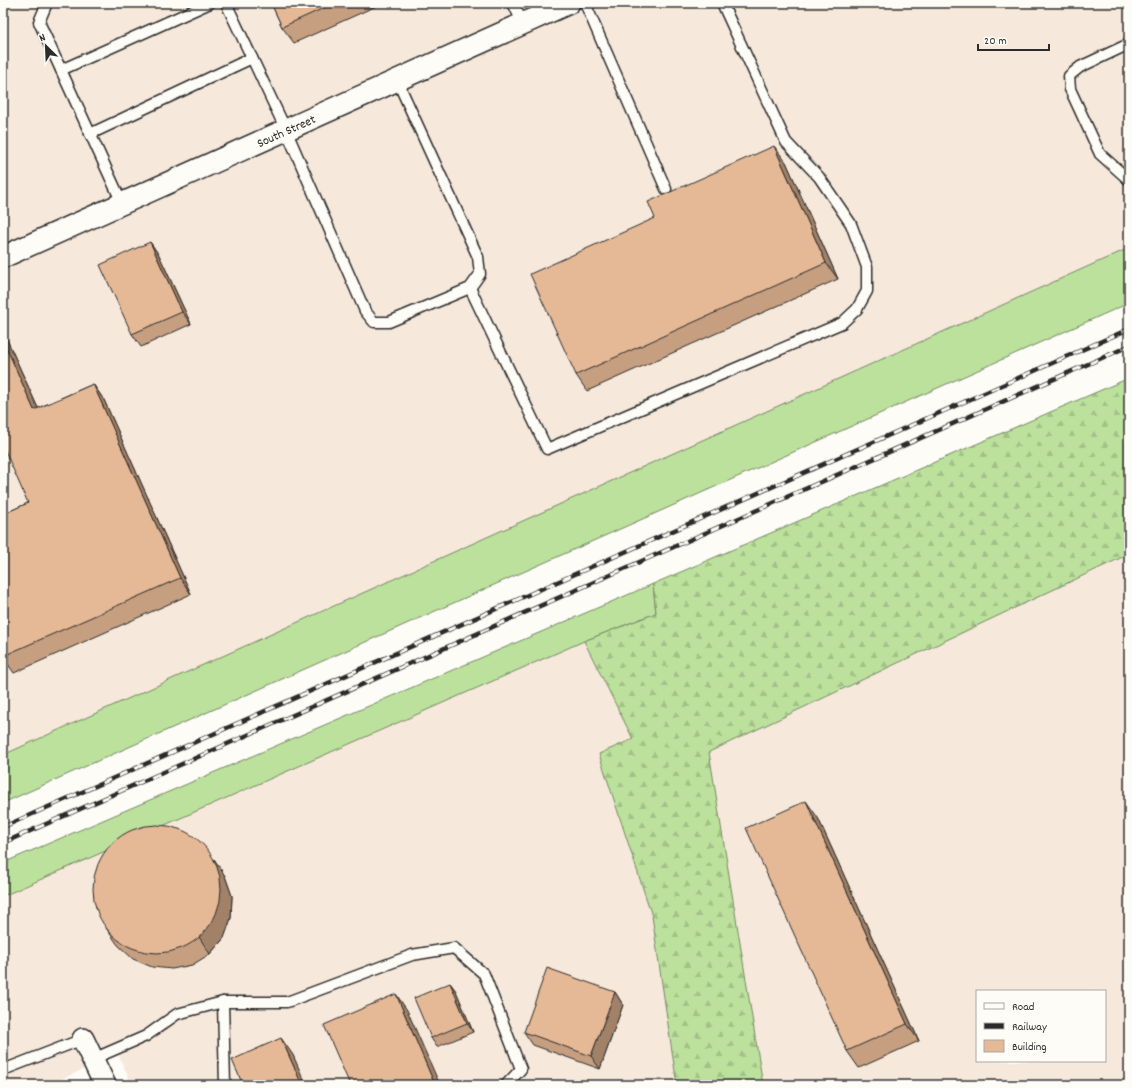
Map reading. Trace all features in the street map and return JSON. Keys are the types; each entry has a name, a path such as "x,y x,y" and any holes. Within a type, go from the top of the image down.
{"street":[{"name":"South Street","path":"3,257 569,3"},
{"path":"84,1039 105,1085"}],"lane":[{"path":"48,3 39,22 122,203"},
{"path":"61,70 210,3"},
{"path":"226,3 286,130 366,310 374,322 389,322 470,288 480,274 478,257 398,80"},
{"path":"513,3 523,24"},
{"path":"585,3 666,189"},
{"path":"470,288 547,449 842,323 857,309 867,291 867,267 851,224 819,177 786,142 722,3"},
{"path":"1129,44 1080,67 1069,76 1070,89 1100,154 1129,180"},
{"path":"90,134 252,58"},
{"path":"93,1059 146,1036 177,1014 223,1002 287,1002 412,955 454,948 484,974 522,1069 506,1085"},
{"path":"223,1002 225,1085"},
{"path":"3,1070 84,1039"}],"shaded area":[{"path":"3,3 1129,3 1129,248 3,755"},
{"path":"1129,554 1129,1085 763,1085 709,752"},
{"path":"584,641 633,739 599,755 652,916 677,1085 132,1085 118,1054 48,1085 3,1085 3,896"}],"green space":[{"path":"1129,248 1129,303 3,803 3,755"},
{"path":"1129,378 1129,554 709,752 763,1085 677,1085 652,916 599,754 633,739 584,641 656,613 653,584"},
{"path":"653,584 656,613 584,641 3,896 3,863"}],"building":[{"path":"271,3 335,3 282,27"},
{"path":"774,146 826,263 576,375 530,274 655,218 648,202"},
{"path":"150,242 182,312 132,334 100,265"},
{"path":"3,340 34,410 93,384 180,578 3,656 3,514 28,503 3,446"},
{"path":"806,801 907,1024 847,1051 746,828"},
{"path":"157,825 181,830 202,844 216,865 221,889 216,913 202,934 181,948 157,953 133,948 112,934 98,913 93,889 98,865 112,844 133,830"},
{"path":"547,968 615,992 591,1056 524,1032"},
{"path":"450,983 467,1023 431,1038 414,998"},
{"path":"396,994 435,1085 350,1085 324,1025"},
{"path":"281,1038 302,1085 243,1085 232,1060"}],"railway":[{"path":"3,827 1129,329"},
{"path":"3,843 1129,346"}]}
